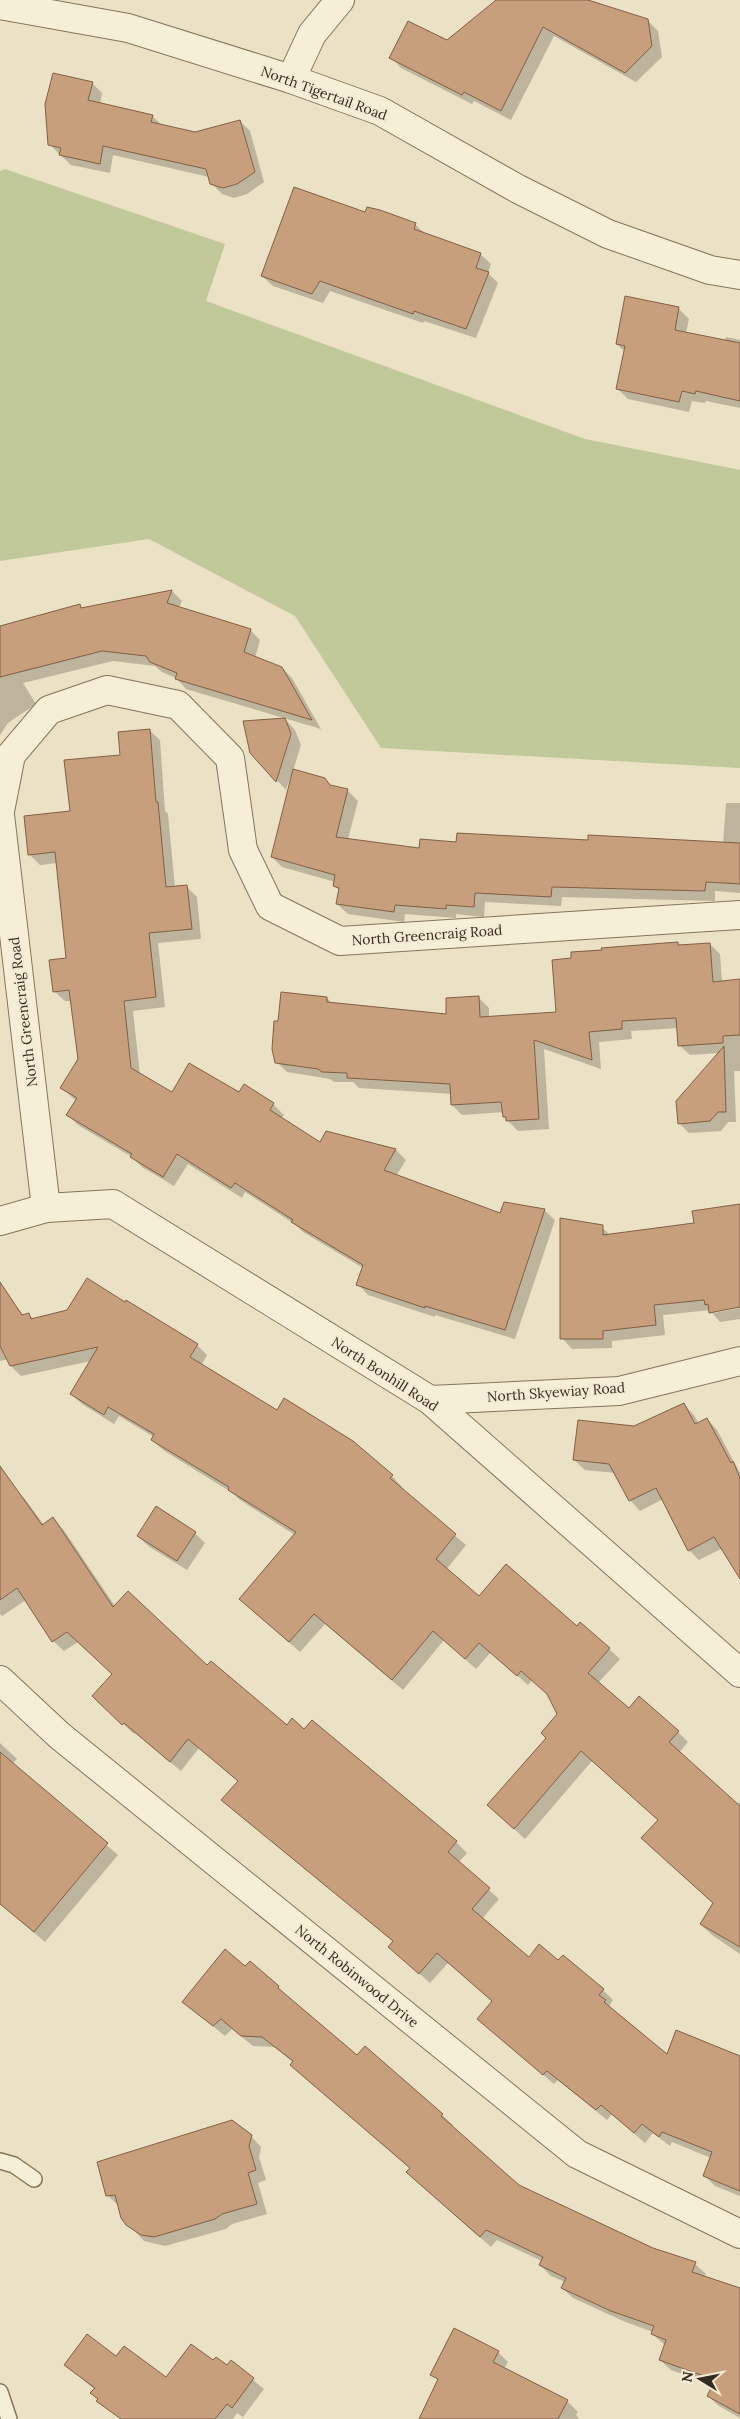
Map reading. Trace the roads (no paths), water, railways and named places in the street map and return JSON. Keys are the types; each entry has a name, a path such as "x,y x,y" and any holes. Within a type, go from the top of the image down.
{"street":[{"path":"291,79 312,34 340,0"},
{"name":"North Tigertail Road","path":"0,5 128,28 291,79 380,111 518,189 608,234 710,270 740,275"},
{"name":"North Greencraig Road","path":"0,810 11,756 49,710 107,690 178,705 230,758 242,850 270,906 340,941 740,915"},
{"name":"North Greencraig Road","path":"0,815 46,1208"},
{"name":"North Bonhill Road","path":"0,1220 46,1208 113,1204 430,1400 740,1673"},
{"name":"North Skyewiay Road","path":"430,1400 619,1391 740,1361"},
{"name":"North Robinwood Drive","path":"0,1680 60,1736 577,2154 740,2234"}],"lane":[{"path":"0,2161 14,2165 34,2179"},
{"path":"0,2392 10,2419"}]}
